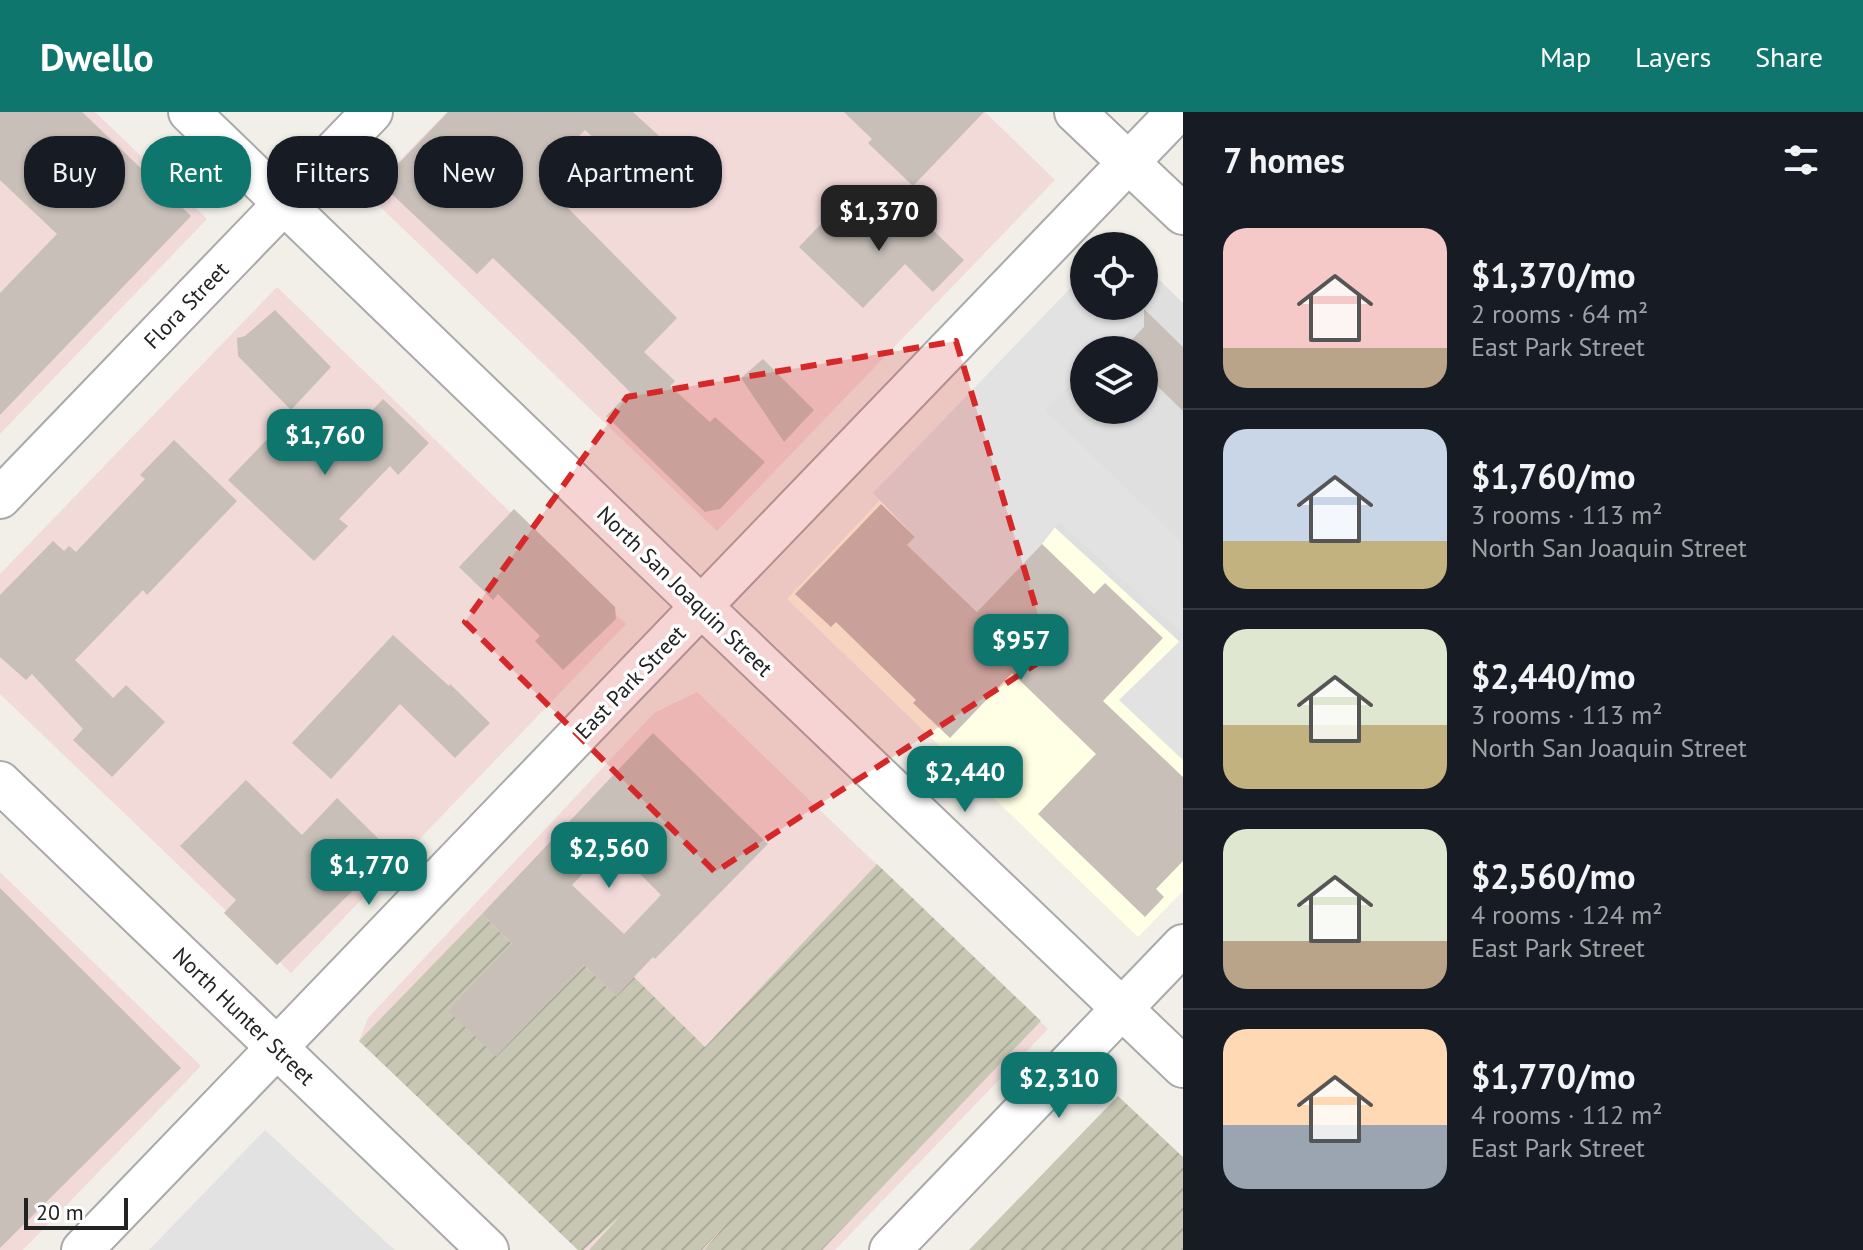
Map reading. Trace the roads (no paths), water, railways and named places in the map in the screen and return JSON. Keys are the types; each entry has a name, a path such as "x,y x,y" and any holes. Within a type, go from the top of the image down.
{"street":[{"name":"North San Joaquin Street","path":"189,112 267,187"},
{"name":"Flora Street","path":"349,136 372,112"},
{"path":"1075,112 1183,214"},
{"name":"East Park Street","path":"82,1250 1177,112"},
{"name":"Flora Street","path":"0,498 279,208"},
{"name":"North San Joaquin Street","path":"289,208 1183,1067"},
{"name":"North Hunter Street","path":"0,782 488,1250"},
{"path":"890,1250 1183,945"}]}
